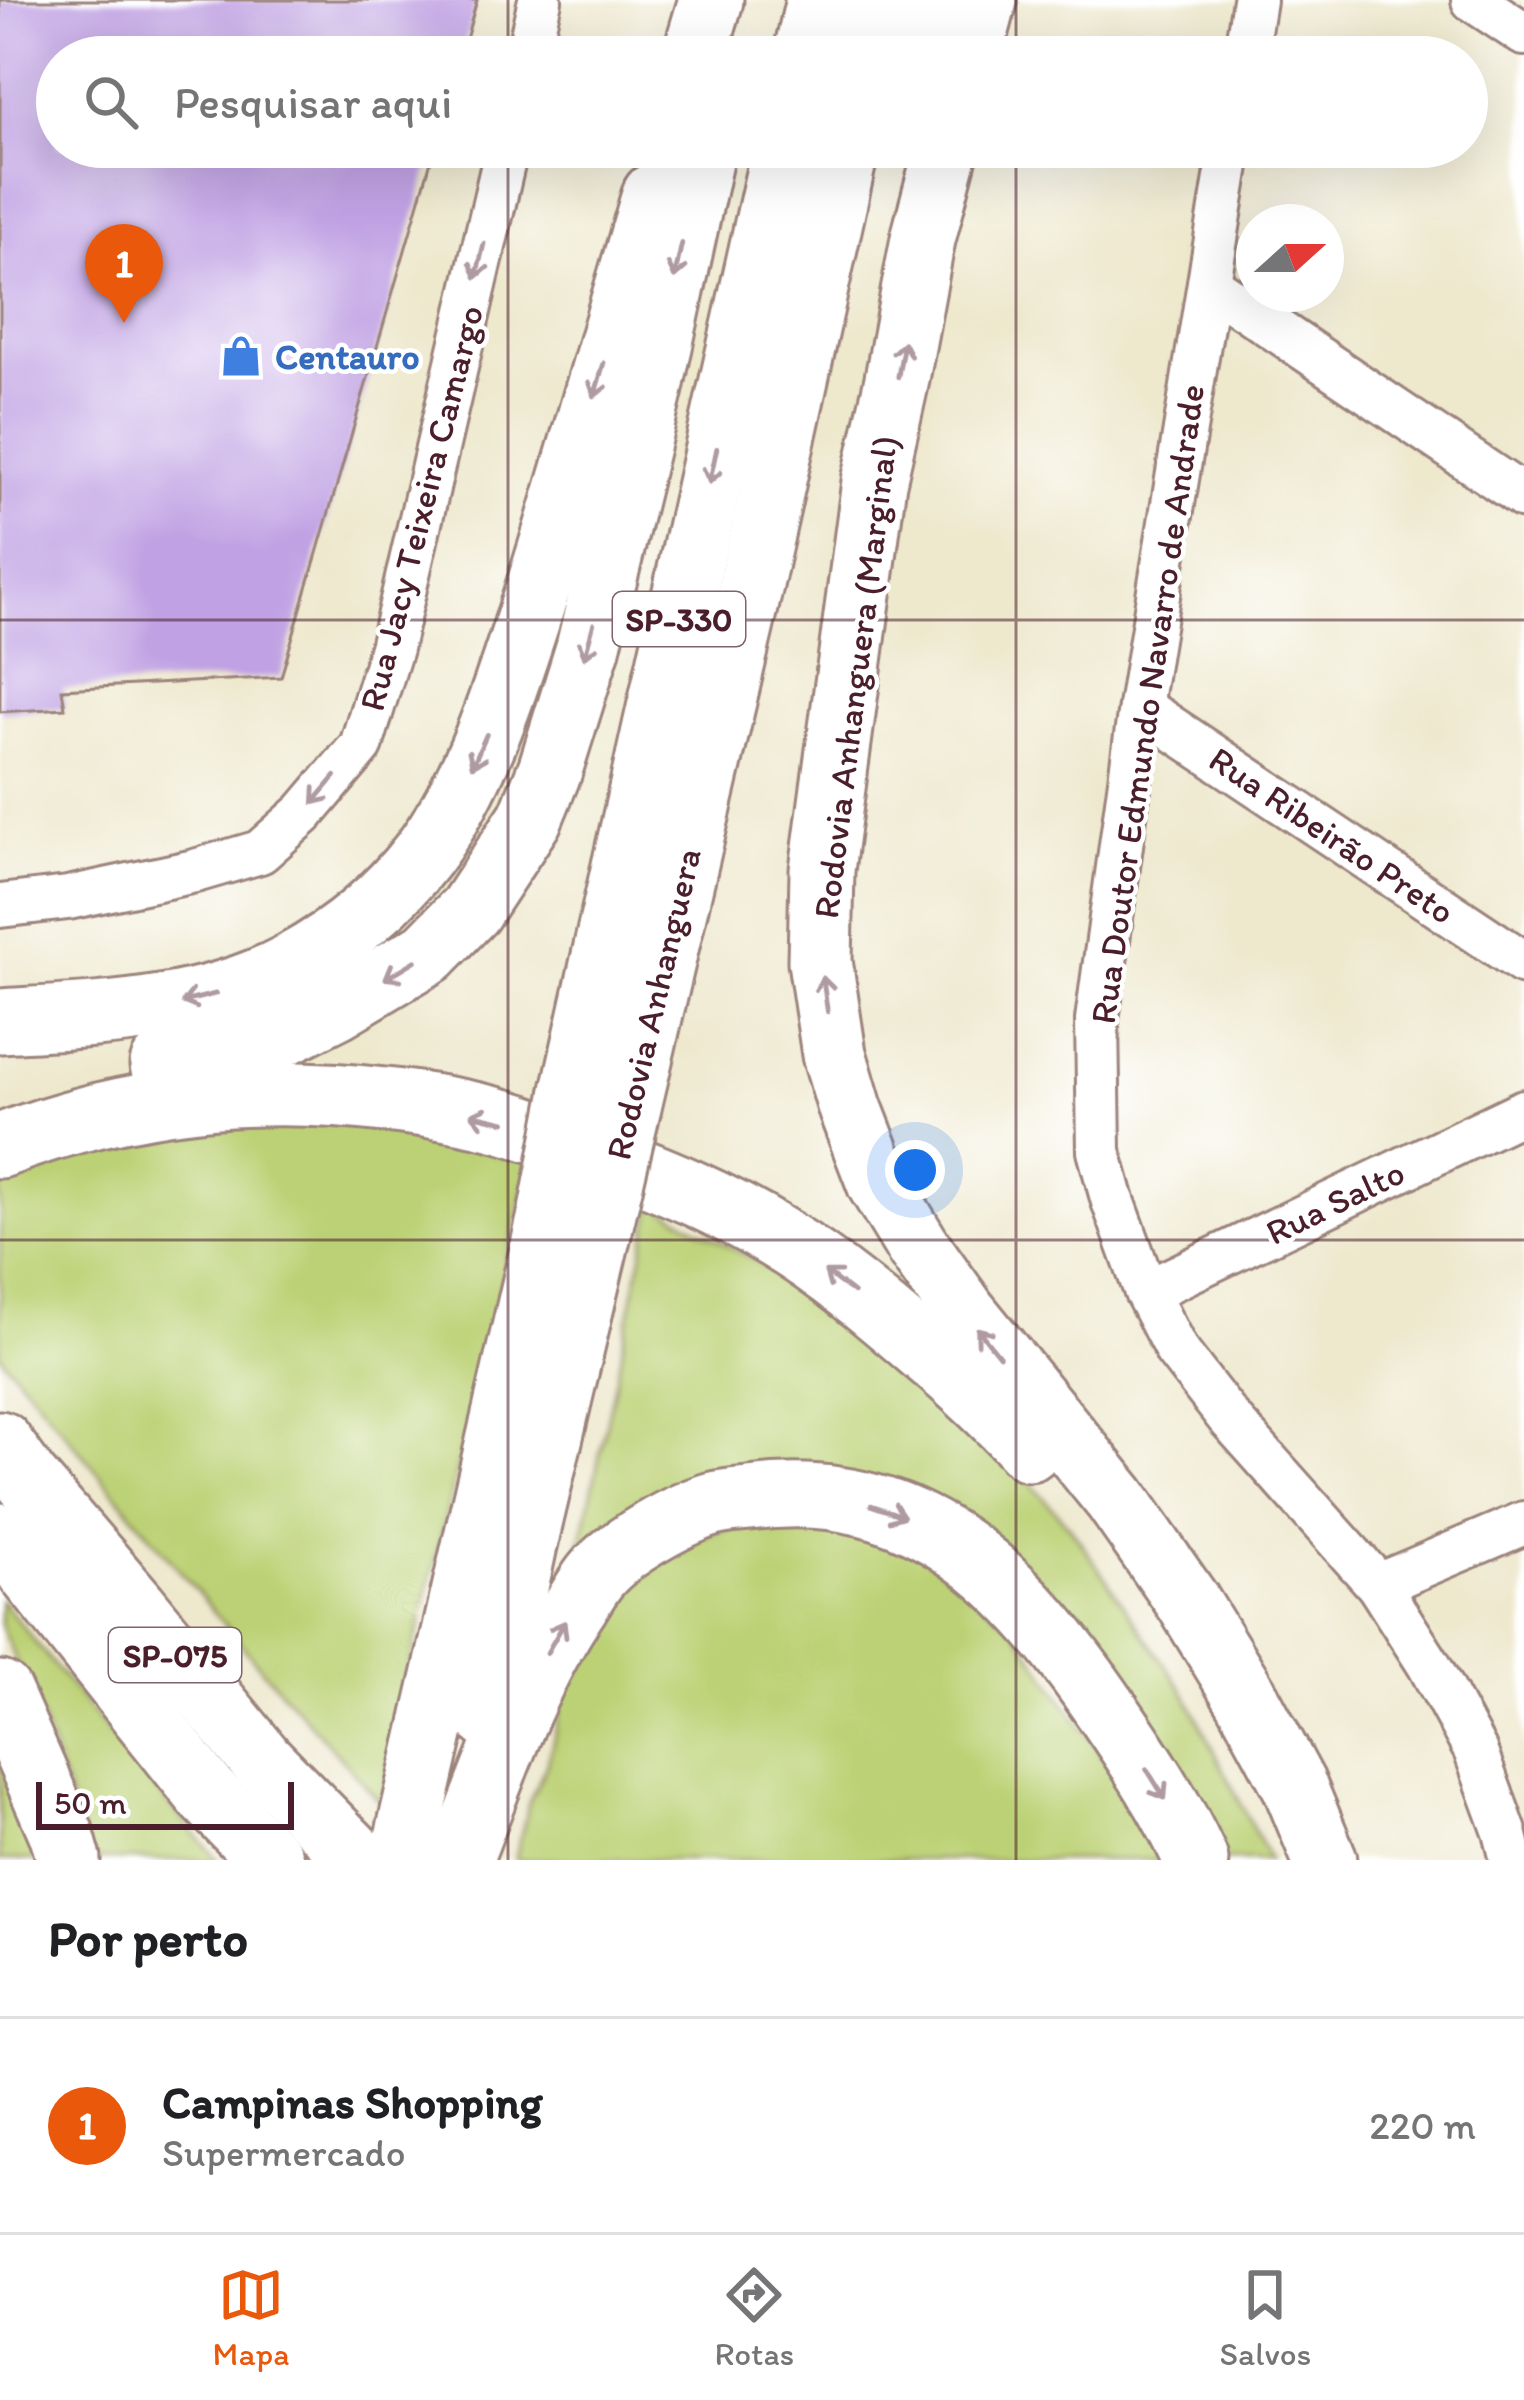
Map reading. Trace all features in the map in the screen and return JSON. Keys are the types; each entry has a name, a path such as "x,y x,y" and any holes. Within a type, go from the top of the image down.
{"highway":[{"path":"700,36 711,0"},
{"path":"725,36 733,0"},
{"path":"810,36 818,0"},
{"path":"871,36 879,0"},
{"path":"926,36 937,0"},
{"path":"976,36 985,0"},
{"path":"0,1021 124,1013 202,999 256,982 292,965 357,922 424,853 456,803 504,692 662,168"},
{"path":"0,1108 155,1066 234,1054 287,1032 430,952 470,910 530,819 588,648 698,168"},
{"name":"Rodovia Anhanguera","path":"402,1860 435,1718 576,1218 780,168"},
{"name":"Rodovia Anhanguera","path":"602,1099 748,598 842,168"},
{"path":"748,598 884,168"},
{"name":"Rodovia Anhanguera (Marginal)","path":"942,168 874,482 822,871 820,961 834,1054 879,1183 965,1313 1116,1499 1188,1602 1294,1785 1325,1860"},
{"path":"0,1146 97,1114 164,1101 234,1094 378,1100 444,1108 517,1125 664,1179 781,1239 955,1376 1003,1420 1070,1495 1138,1582 1189,1659 1299,1860"},
{"name":"Rodovia Anhanguera","path":"459,1860 525,1545 576,1218"},
{"name":"SP-075","path":"0,1443 262,1762 359,1860"},
{"path":"459,1860 515,1718 554,1637 598,1572 653,1531 714,1504 784,1494 853,1499 914,1520 961,1546 1017,1597 1080,1670 1177,1818 1196,1860"},
{"name":"SP-075","path":"0,1535 206,1793 271,1860"},
{"path":"0,1693 69,1860"}],"street":[{"path":"532,36 540,0"},
{"path":"1248,36 1254,0"},
{"path":"1473,0 1524,34"},
{"name":"Rua Jacy Teixeira Camargo","path":"0,906 68,898 260,852 304,813 362,746 391,648 502,168"},
{"name":"Rua Doutor Edmundo Navarro de Andrade","path":"1228,168 1139,707 1097,1020 1099,1151 1146,1292 1176,1351 1228,1417 1378,1585 1475,1750 1512,1860"},
{"path":"1210,285 1524,497"},
{"name":"Rua Ribeirão Preto","path":"1139,707 1524,963"},
{"name":"Rua Salto","path":"1146,1292 1524,1111"},
{"path":"1378,1585 1524,1523"}],"green space":[{"path":"307,1118 533,1151 396,1724 382,1804 264,1672 0,1355 0,1178 40,1161 131,1136"},
{"path":"653,1203 798,1285 967,1414 1070,1527 1187,1696 1269,1860 1213,1860 1140,1730 849,1480 577,1562"},
{"path":"788,1514 904,1540 1013,1627 1174,1860 515,1860 529,1802 548,1761 569,1677 593,1626 628,1584 704,1535"},
{"path":"1,1600 218,1860 91,1860 41,1717 0,1625"},
{"path":"0,1752 37,1860 0,1860"}],"building":[{"path":"0,0 477,0 467,36 36,36 36,168 429,168 281,677 62,689 65,708 0,712"}],"place":[{"name":"Campinas Shopping","path":"124,323"},
{"name":"Centauro","path":"241,356"}]}
